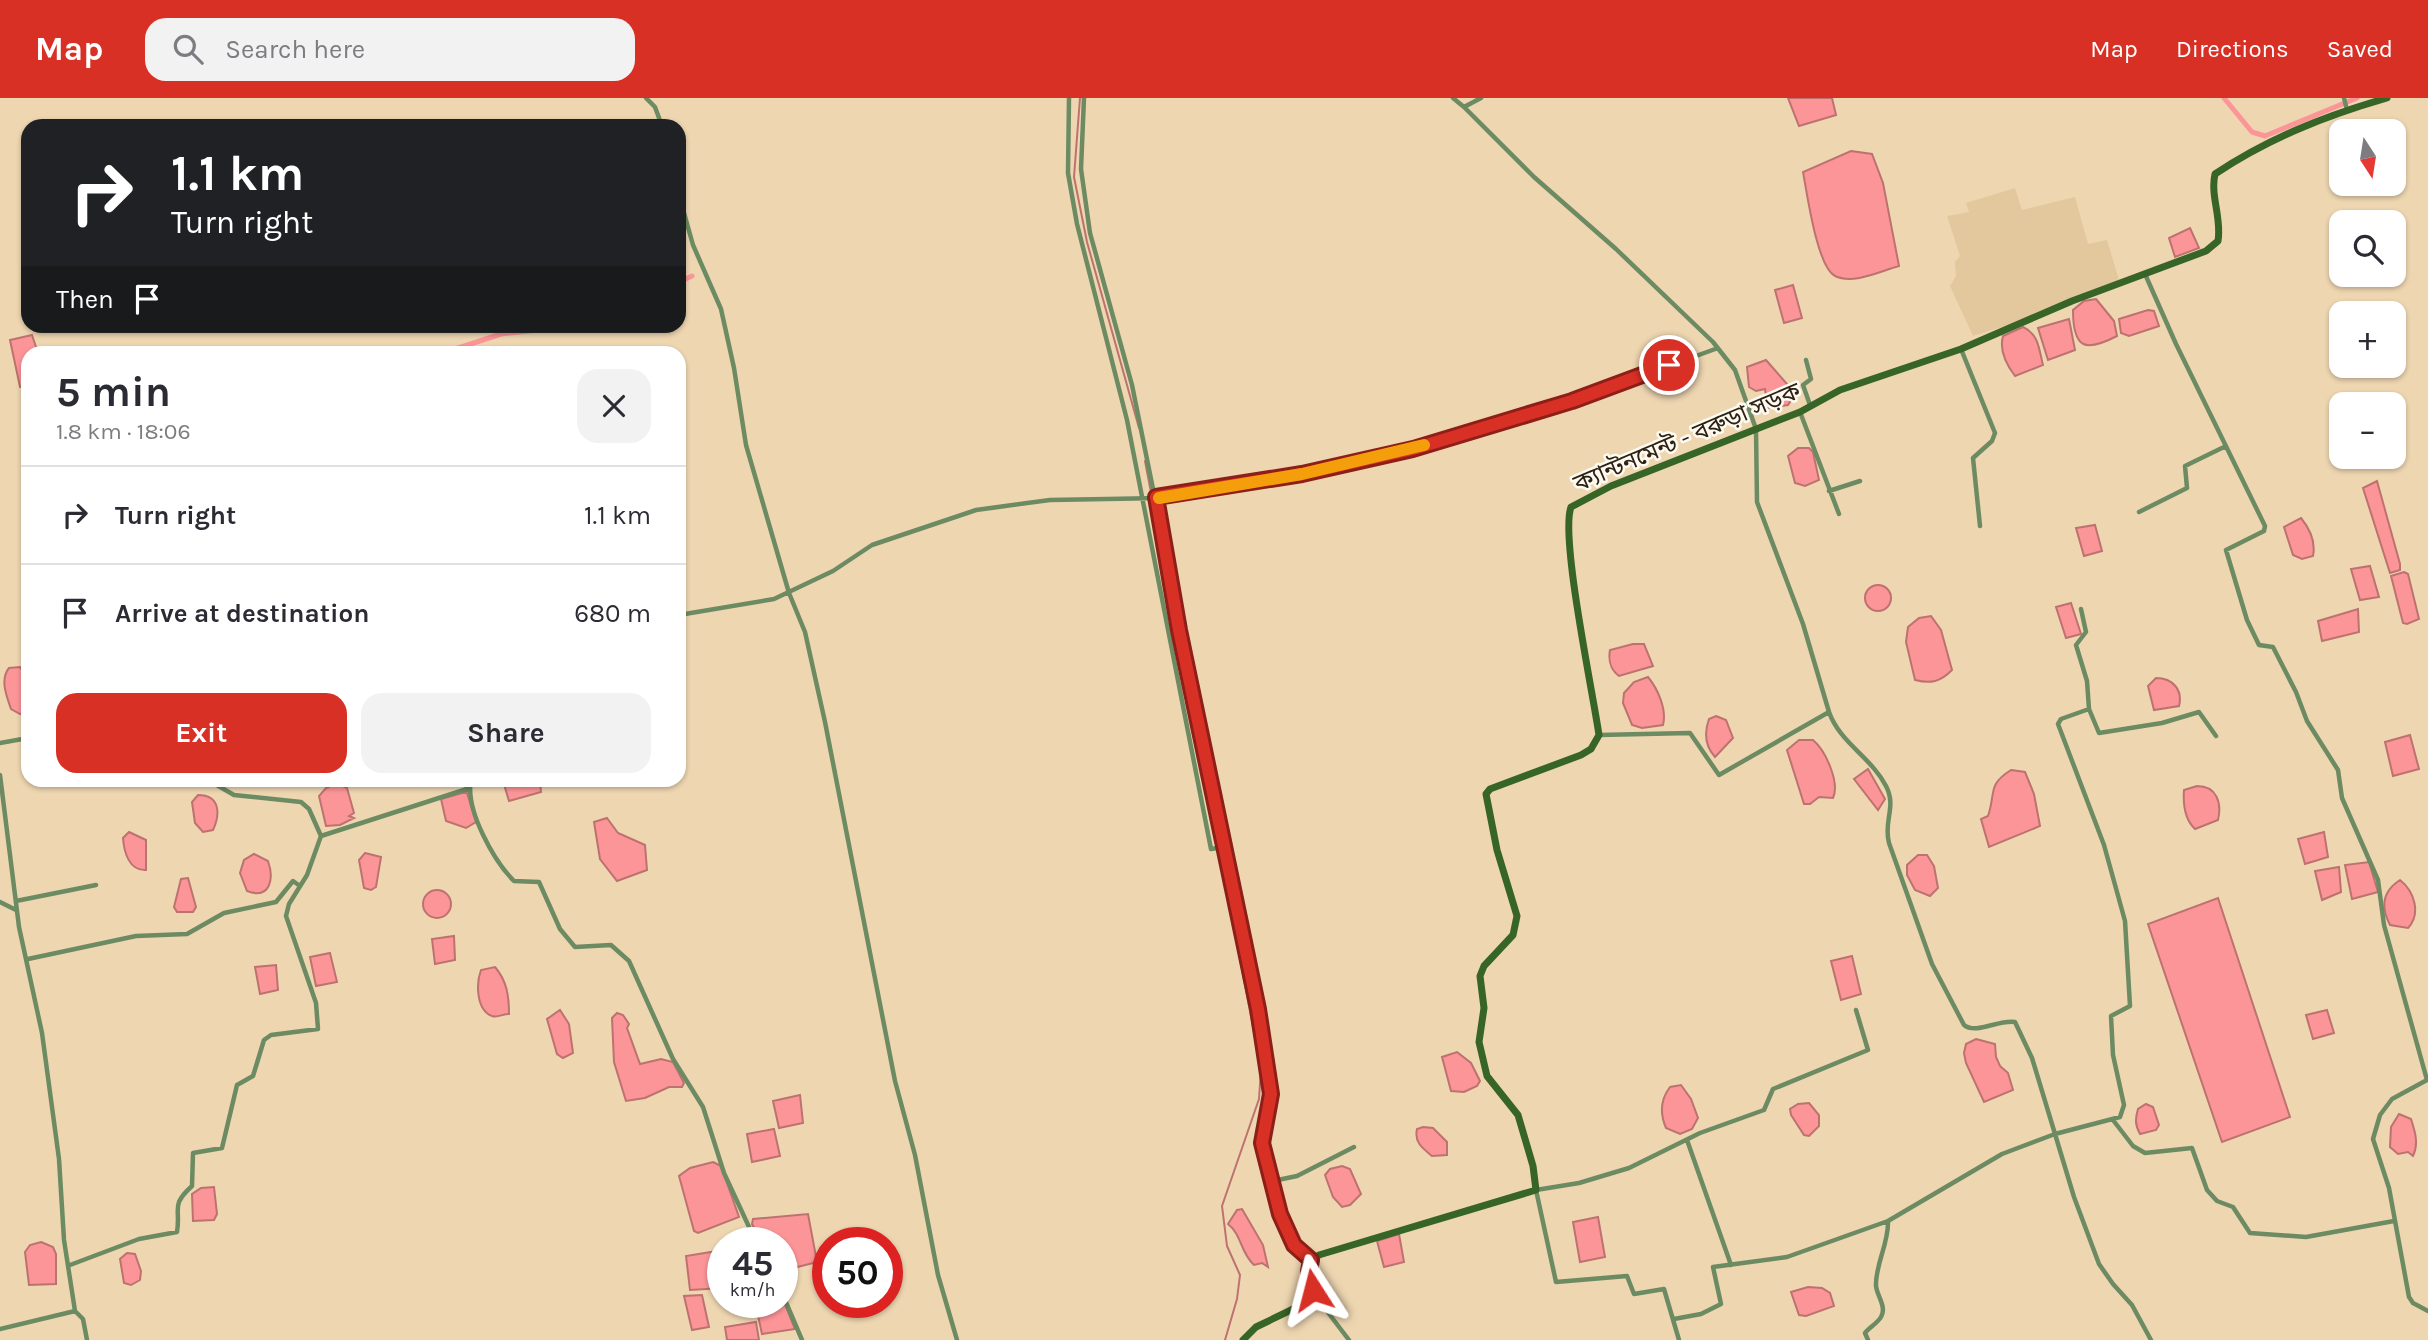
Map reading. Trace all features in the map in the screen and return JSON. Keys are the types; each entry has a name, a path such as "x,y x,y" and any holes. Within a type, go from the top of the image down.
{"main road":[{"name":"ক্যান্টনমেন্ট - বরুড়া সড়ক","path":"1599,735 1572,559 1568,515 1571,507 1611,486 1800,412 1840,390 1961,349 2206,251 2218,241 2220,230 2213,185 2215,174 2260,145 2302,125 2387,98"},
{"path":"1243,1340 1256,1327 1316,1298 1309,1271 1311,1260 1536,1190 1533,1166 1518,1115 1487,1076 1479,1042 1485,1008 1480,976 1484,966 1513,935 1517,916 1497,850 1486,794 1490,789 1581,755 1591,749 1599,735"}],"street":[{"path":"646,98 655,107 659,119"},
{"path":"1069,98 1069,173 1077,223 1144,498 1188,738 1213,849 1222,847"},
{"path":"1084,98 1081,169 1090,233 1132,385 1222,847 1258,1009 1271,1094 1262,1143 1273,1181 1274,1197 1288,1231 1302,1255 1311,1260"},
{"path":"1453,98 1534,177 1616,249 1718,348 1735,370 1756,429 1757,502 1803,624 1836,729 1885,785 1892,800 1885,829 1932,964 1964,1025 1972,1029 2007,1021 2015,1022 2032,1058 2074,1197 2099,1264 2132,1304 2151,1340"},
{"path":"1464,107 1481,98"},
{"path":"2344,98 2347,110"},
{"path":"686,220 693,245 720,309 734,368 746,444 789,593 805,632 895,1081 915,1155 938,1275 957,1340"},
{"path":"2146,274 2265,526 2263,531 2226,550 2246,620 2259,645 2273,648 2296,692 2307,722 2338,770 2342,799 2378,880 2389,948 2424,1067 2426,1083 2412,1087 2392,1099 2380,1115 2374,1132 2410,1300 2428,1311"},
{"path":"686,614 752,604 789,593 833,571 872,545 976,510 1049,500 1154,497 1302,474 1413,449 1572,401 1718,348"},
{"path":"1961,349 1995,433 1992,442 1973,458 1980,526"},
{"path":"1806,360 1811,379 1803,383 1810,405"},
{"path":"1800,412 1839,513"},
{"path":"2138,512 2187,488 2185,467 2226,446"},
{"path":"1829,491 1860,481"},
{"path":"2081,609 2086,632 2076,645 2087,681 2089,709 2099,733 2162,723 2199,712 2216,736"},
{"path":"1674,1319 1701,1314 1719,1306 1712,1270 1716,1266 1787,1257 1888,1221 2003,1154 2055,1134 2120,1117 2124,1105 2113,1055 2111,1016 2130,1006 2125,921 2104,845 2058,724 2061,719 2089,709"},
{"path":"1599,735 1689,733 1719,775 1829,712"},
{"path":"0,743 21,739"},
{"path":"0,775 17,910 41,1025 57,1138 64,1240 75,1311 83,1319 87,1340"},
{"path":"69,1265 139,1239 177,1232 176,1209 181,1195 192,1186 193,1153 222,1148 237,1085 252,1078 264,1040 271,1035 318,1029 316,1003 286,916 321,836 309,809 301,802 234,795 220,787"},
{"path":"321,836 470,788 482,831 501,866 514,881 538,882 560,929 573,945 611,945 629,961 673,1059 703,1107 724,1173 748,1227"},
{"path":"28,959 136,936 187,934 225,913 276,902 293,881 300,886"},
{"path":"16,901 96,885"},
{"path":"0,902 17,910"},
{"path":"1679,1340 1664,1289 1634,1294 1626,1276 1556,1282 1536,1190 1579,1183 1629,1168 1688,1140 1764,1110 1769,1093 1782,1085 1866,1052 1869,1046 1856,1010"},
{"path":"2113,1119 2133,1146 2145,1153 2192,1149 2207,1190 2217,1201 2233,1207 2250,1233 2306,1237 2394,1221"},
{"path":"1688,1140 1731,1265"},
{"path":"1273,1181 1297,1176 1354,1147"},
{"path":"1868,1340 1866,1333 1881,1317 1883,1308 1876,1287 1886,1246 1888,1221"},
{"path":"1316,1298 1349,1340"},
{"path":"0,1329 75,1311"},
{"path":"793,1318 802,1340"}],"shaded area":[{"path":"1788,98 1832,98 1836,115 1799,126"},
{"path":"1851,151 1872,154 1883,183 1899,266 1850,279 1835,276 1823,259 1803,172"},
{"path":"2015,188 2022,210 2075,197 2088,244 2107,240 2119,280 2040,315 1973,336 1950,286 1956,276 1955,262 1960,256 1947,216 1969,212 1966,203"},
{"path":"2190,228 2199,248 2175,257 2169,238"},
{"path":"1793,285 1802,318 1784,323 1775,290"},
{"path":"2096,299 2114,321 2117,336 2097,344 2083,344 2076,333 2073,310 2084,301"},
{"path":"2148,310 2154,311 2159,326 2129,336 2121,333 2119,319"},
{"path":"2069,319 2075,350 2048,360 2038,328"},
{"path":"2023,327 2035,338 2043,365 2015,376 2004,357 2002,341 2003,336"},
{"path":"32,335 36,346 21,346 21,387 20,387 10,340"},
{"path":"1766,360 1787,384 1791,400 1788,405 1767,408 1762,402 1766,397 1765,389 1756,391 1749,387 1747,367"},
{"path":"1798,448 1809,448 1813,452 1819,480 1805,486 1795,483 1788,456"},
{"path":"2377,481 2400,564 2400,570 2390,573 2363,488"},
{"path":"2301,518 2310,531 2314,545 2313,556 2302,559 2293,555 2284,527"},
{"path":"2095,525 2102,551 2084,556 2076,528"},
{"path":"2370,566 2379,597 2360,600 2351,569"},
{"path":"2404,572 2408,574 2419,619 2407,624 2403,623 2391,576"},
{"path":"1878,585 1887,589 1891,598 1887,607 1878,611 1869,607 1865,598 1869,589"},
{"path":"2071,603 2081,634 2066,638 2056,607"},
{"path":"2358,609 2359,632 2322,641 2318,621"},
{"path":"1931,616 1941,630 1952,670 1931,682 1915,680 1906,642 1908,627 1919,618"},
{"path":"1644,644 1653,666 1619,676 1610,664 1610,650"},
{"path":"9,668 21,669 21,714 11,709 6,693 4,682"},
{"path":"1648,677 1661,700 1664,719 1663,725 1642,728 1632,725 1623,703 1624,693 1634,682"},
{"path":"2156,678 2167,680 2175,686 2180,700 2179,706 2154,710 2148,686"},
{"path":"1716,716 1726,720 1733,738 1715,757 1707,744 1706,729 1709,719"},
{"path":"2410,735 2419,769 2393,776 2385,742"},
{"path":"1799,740 1813,740 1823,752 1835,784 1833,798 1819,797 1810,804 1804,804 1787,750"},
{"path":"1868,769 1885,799 1878,810 1854,779"},
{"path":"2011,770 2025,772 2034,794 2040,826 1989,847 1981,819 1988,816 1998,780"},
{"path":"2197,786 2213,792 2218,802 2219,814 2218,820 2195,829 2186,816 2184,790"},
{"path":"505,787 541,787 541,792 509,801"},
{"path":"326,788 347,788 354,813 349,816 354,818 340,825 326,826 319,796"},
{"path":"467,793 476,822 466,828 446,821 441,799"},
{"path":"198,795 211,798 215,802 217,818 213,830 203,832 195,823 192,802"},
{"path":"607,818 618,833 645,845 647,870 617,881 600,859 594,822"},
{"path":"129,832 146,840 146,870 135,867 128,860 123,838"},
{"path":"2324,832 2328,857 2305,864 2298,839"},
{"path":"365,853 381,857 376,887 371,890 364,888 359,860"},
{"path":"254,854 268,861 271,874 266,890 255,893 247,891 240,873 244,860"},
{"path":"1918,855 1927,855 1934,866 1938,888 1930,896 1915,890 1907,875 1907,865"},
{"path":"2369,862 2378,892 2352,899 2345,865"},
{"path":"2339,867 2341,892 2322,900 2315,871"},
{"path":"188,878 196,907 193,912 177,912 174,907 181,879"},
{"path":"2400,880 2413,897 2414,903 2414,916 2408,928 2390,925 2384,905 2390,889"},
{"path":"437,890 447,894 451,904 447,914 437,918 427,914 423,904 427,894"},
{"path":"2218,898 2290,1117 2222,1142 2148,924"},
{"path":"454,936 455,960 435,964 432,939"},
{"path":"330,953 337,982 316,986 310,957"},
{"path":"1852,956 1861,994 1841,1000 1831,961"},
{"path":"276,965 278,990 260,994 255,967"},
{"path":"495,967 505,983 509,1007 509,1014 496,1017 483,1008 478,989 481,970"},
{"path":"560,1010 569,1024 573,1053 563,1058 557,1054 547,1019"},
{"path":"2327,1010 2334,1033 2313,1039 2306,1015"},
{"path":"617,1013 623,1015 629,1024 627,1028 640,1064 661,1059 673,1062 684,1083 682,1087 669,1087 645,1098 626,1101 614,1062 612,1018"},
{"path":"1976,1039 1995,1044 1996,1057 2000,1066 2008,1073 2013,1090 1984,1102 1964,1053 1966,1044"},
{"path":"1457,1052 1471,1063 1480,1081 1477,1086 1464,1092 1451,1091 1442,1057"},
{"path":"1681,1085 1691,1099 1698,1118 1692,1129 1680,1134 1666,1128 1662,1107 1670,1087"},
{"path":"800,1095 803,1123 779,1128 773,1101"},
{"path":"1809,1103 1819,1115 1819,1126 1809,1136 1804,1135 1790,1109 1798,1104"},
{"path":"2146,1104 2153,1107 2159,1125 2156,1130 2140,1134 2136,1116 2138,1109"},
{"path":"2399,1114 2411,1119 2416,1142 2413,1156 2408,1152 2398,1154 2390,1147 2391,1127"},
{"path":"1433,1128 1447,1142 1447,1155 1432,1156 1422,1147 1416,1134 1417,1129"},
{"path":"774,1129 780,1156 752,1162 747,1134"},
{"path":"713,1162 721,1166 739,1217 707,1227 698,1233 694,1231 679,1176 690,1168"},
{"path":"1342,1166 1350,1169 1361,1194 1350,1205 1342,1207 1333,1197 1325,1175 1330,1169"},
{"path":"214,1187 217,1214 214,1220 193,1221 192,1194 201,1188"},
{"path":"1242,1209 1263,1245 1268,1267 1262,1263 1254,1265 1228,1224 1237,1210"},
{"path":"808,1214 812,1235 812,1263 798,1267 798,1227 754,1227 753,1219"},
{"path":"1598,1217 1605,1257 1580,1262 1573,1222"},
{"path":"1399,1234 1404,1262 1384,1267 1377,1241"},
{"path":"41,1242 53,1247 56,1254 56,1284 29,1285 25,1252 30,1245"},
{"path":"127,1253 135,1254 141,1271 140,1280 131,1285 124,1283 120,1259"},
{"path":"707,1253 707,1289 690,1290 686,1256"},
{"path":"1808,1287 1822,1288 1830,1293 1834,1306 1806,1316 1799,1315 1791,1292"},
{"path":"702,1295 709,1327 692,1330 684,1296"},
{"path":"758,1318 791,1318 795,1329 762,1334"},
{"path":"756,1322 759,1340 727,1340 725,1327"}],"waterway":[{"path":"1080,98 1074,177 1087,242 1139,428"},
{"path":"2224,98 2252,132 2265,136 2357,98"},
{"path":"686,279 692,276"},
{"path":"464,346 510,333"},
{"path":"1145,461 1261,1069 1259,1099 1222,1206 1227,1246 1240,1275 1237,1299 1225,1340"}],"slow traffic":[{"path":"1159,498 1302,474 1424,445"}],"route":[{"path":"1313,1290 1308,1265 1311,1260 1302,1255 1294,1245 1280,1214 1262,1143 1271,1094 1258,1009 1179,630 1156,497 1302,474 1413,449 1572,401 1669,365"}]}
